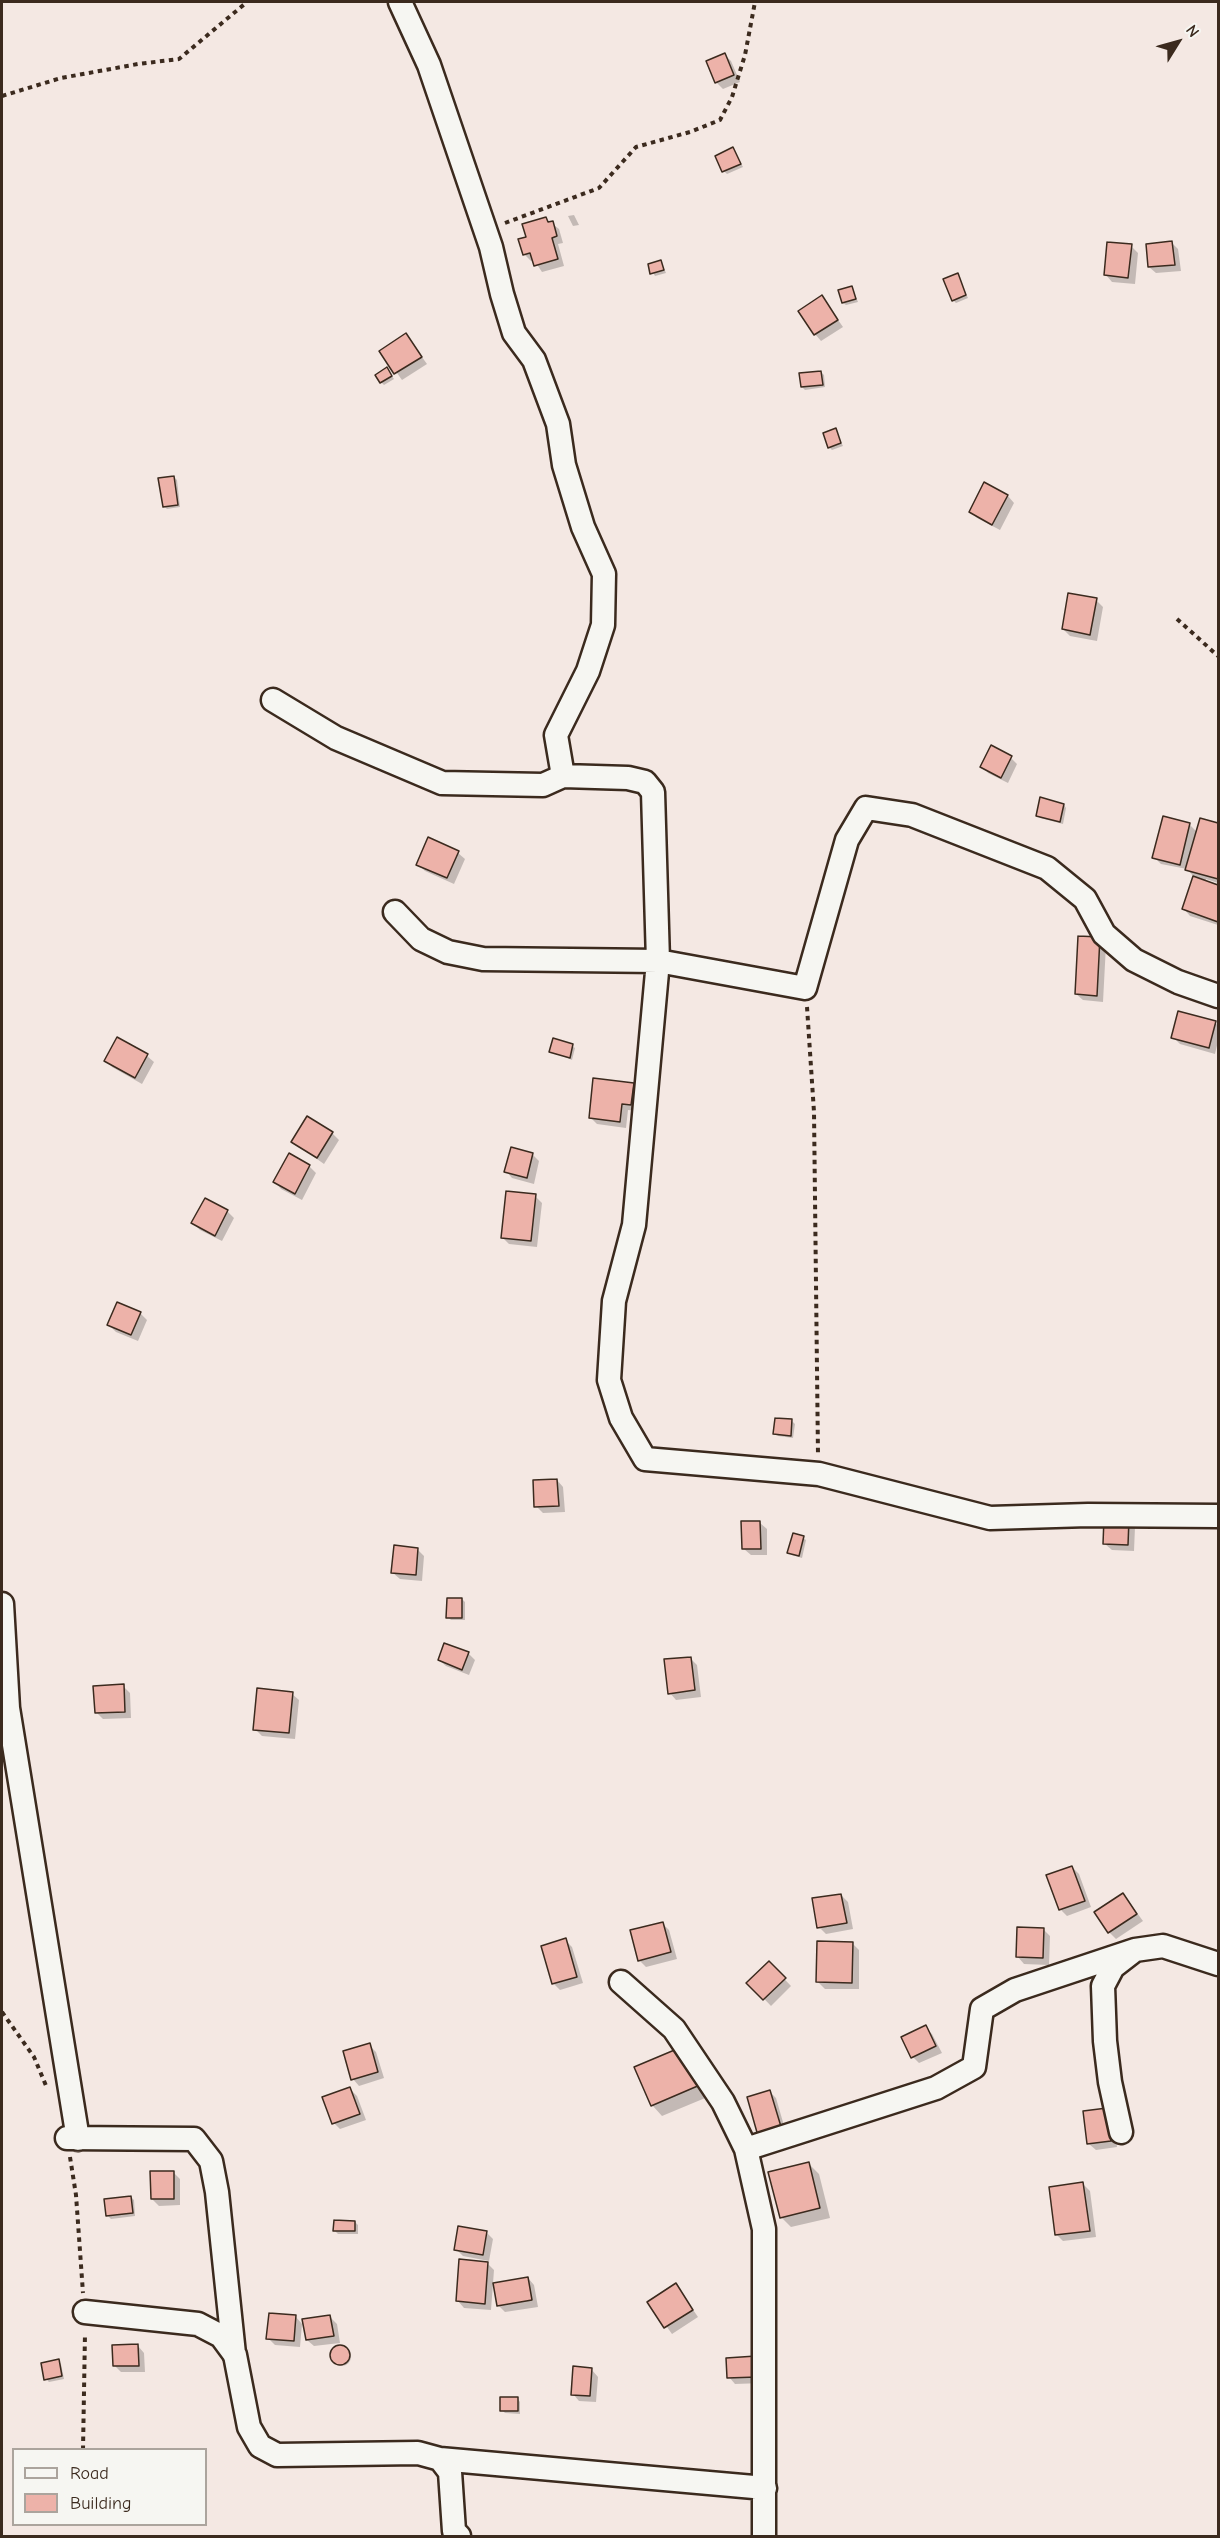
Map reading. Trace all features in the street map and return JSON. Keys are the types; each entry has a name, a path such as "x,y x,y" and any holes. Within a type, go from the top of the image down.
{"street":[{"path":"400,2 429,65 486,230 514,333 534,360 558,424 564,465 583,527 604,574 603,625 588,671 556,735 563,776"},
{"path":"273,700 336,738 442,783 543,785 563,776 628,778 645,782 653,792 658,961 634,1225 614,1301 609,1380 621,1418 645,1459 819,1474 990,1518 1088,1515 1218,1516"},
{"path":"395,912 420,939 448,952 483,959 658,961 806,988 848,840 866,808 912,815 1047,868 1084,899 1104,934 1134,960 1178,982 1218,996"},
{"path":"2,1604 8,1708 73,2139 194,2139 211,2161 217,2192 235,2355 249,2427 260,2446 277,2455 418,2453 440,2459 765,2488"},
{"path":"746,2149 936,2088 974,2067 982,2009 1015,1990 1135,1950 1163,1946 1218,1964"},
{"path":"1121,2132 1107,2062 1103,1986 1113,1967 1135,1950"},
{"path":"621,1982 674,2029 723,2102 746,2149 764,2229 764,2536"},
{"path":"85,2312 198,2324 222,2336 235,2355"},
{"path":"440,2459 450,2472 454,2531 459,2536"}],"path":[{"path":"2,96 61,78 179,59 247,2"},
{"path":"486,230 599,188 636,147 690,132 720,120 732,97 745,55 755,2"},
{"path":"1177,619 1218,656"},
{"path":"806,988 814,1112 819,1474"},
{"path":"2,2012 34,2057 51,2098"},
{"path":"73,2139 85,2312 83,2448"}],"building":[{"path":"725,53 734,75 715,83 706,61"},
{"path":"733,147 741,164 722,172 715,156"},
{"path":"546,217 548,222 553,221 557,236 552,238 558,259 534,266 530,253 523,255 518,239 526,237 522,224"},
{"path":"1172,241 1175,265 1148,267 1146,244"},
{"path":"1107,242 1132,244 1128,278 1104,275"},
{"path":"661,260 664,270 650,274 648,264"},
{"path":"958,273 966,295 952,301 943,279"},
{"path":"852,286 856,299 842,303 838,290"},
{"path":"822,295 838,320 814,335 798,311"},
{"path":"406,333 422,357 394,374 379,351"},
{"path":"387,367 392,376 380,383 375,375"},
{"path":"821,371 823,385 801,387 799,373"},
{"path":"836,428 841,443 828,448 823,433"},
{"path":"174,476 178,505 163,507 158,478"},
{"path":"984,482 1008,495 992,525 969,512"},
{"path":"1068,593 1097,598 1090,635 1062,629"},
{"path":"991,745 1012,756 1001,778 980,767"},
{"path":"1040,797 1064,804 1060,822 1036,816"},
{"path":"1163,816 1190,823 1180,865 1152,858"},
{"path":"1200,818 1218,823 1218,879 1185,870"},
{"path":"428,837 459,851 447,878 416,865"},
{"path":"1193,876 1218,885 1218,922 1182,909"},
{"path":"1078,936 1100,937 1097,996 1075,994"},
{"path":"1178,1011 1216,1021 1209,1048 1171,1038"},
{"path":"117,1037 148,1054 135,1078 104,1061"},
{"path":"553,1038 573,1044 570,1058 549,1052"},
{"path":"593,1078 634,1083 631,1105 622,1104 620,1122 589,1118"},
{"path":"307,1116 333,1132 317,1158 291,1142"},
{"path":"511,1147 533,1153 527,1178 504,1172"},
{"path":"289,1153 310,1165 295,1194 273,1182"},
{"path":"506,1191 536,1194 531,1241 501,1238"},
{"path":"205,1198 228,1210 215,1236 191,1223"},
{"path":"117,1302 141,1312 131,1335 107,1325"},
{"path":"775,1418 792,1419 791,1436 773,1434"},
{"path":"557,1479 559,1506 534,1507 533,1480"},
{"path":"1104,1518 1129,1519 1128,1545 1103,1544"},
{"path":"741,1521 760,1521 761,1549 742,1549"},
{"path":"793,1533 804,1536 799,1556 787,1553"},
{"path":"394,1545 418,1548 416,1575 391,1573"},
{"path":"447,1598 462,1598 462,1618 446,1618"},
{"path":"444,1643 469,1652 462,1670 438,1660"},
{"path":"691,1657 695,1690 668,1694 664,1659"},
{"path":"124,1684 125,1712 95,1713 93,1686"},
{"path":"257,1688 293,1692 289,1733 253,1730"},
{"path":"1072,1866 1085,1901 1059,1910 1046,1875"},
{"path":"1123,1893 1137,1914 1108,1933 1094,1912"},
{"path":"841,1894 847,1923 817,1928 812,1898"},
{"path":"663,1922 671,1952 638,1961 630,1930"},
{"path":"1017,1927 1044,1928 1043,1958 1016,1957"},
{"path":"566,1938 577,1977 552,1984 541,1946"},
{"path":"817,1941 853,1942 852,1983 816,1982"},
{"path":"769,1961 786,1978 763,2000 746,1983"},
{"path":"926,2025 936,2046 911,2058 901,2037"},
{"path":"370,2043 378,2072 351,2080 343,2051"},
{"path":"684,2046 700,2085 651,2106 634,2067"},
{"path":"350,2087 360,2114 332,2124 322,2097"},
{"path":"770,2090 782,2130 758,2136 747,2097"},
{"path":"1107,2108 1111,2141 1087,2144 1083,2111"},
{"path":"809,2162 820,2208 780,2218 768,2172"},
{"path":"150,2171 174,2171 174,2199 151,2199"},
{"path":"1083,2182 1090,2231 1055,2235 1049,2187"},
{"path":"131,2196 133,2213 106,2216 104,2199"},
{"path":"334,2220 355,2221 355,2231 333,2231"},
{"path":"458,2226 487,2231 483,2255 454,2250"},
{"path":"459,2259 488,2262 485,2304 456,2301"},
{"path":"528,2277 532,2300 497,2306 493,2283"},
{"path":"676,2283 693,2310 664,2328 647,2302"},
{"path":"269,2313 296,2315 294,2341 266,2339"},
{"path":"330,2315 334,2336 306,2340 302,2319"},
{"path":"138,2344 139,2366 113,2366 112,2345"},
{"path":"340,2345 347,2348 350,2355 347,2362 340,2365 333,2362 330,2355 333,2348"},
{"path":"756,2356 757,2377 727,2378 726,2358"},
{"path":"59,2359 62,2376 44,2380 41,2363"},
{"path":"573,2366 592,2368 590,2396 571,2395"},
{"path":"500,2397 518,2397 518,2411 500,2411"}]}
